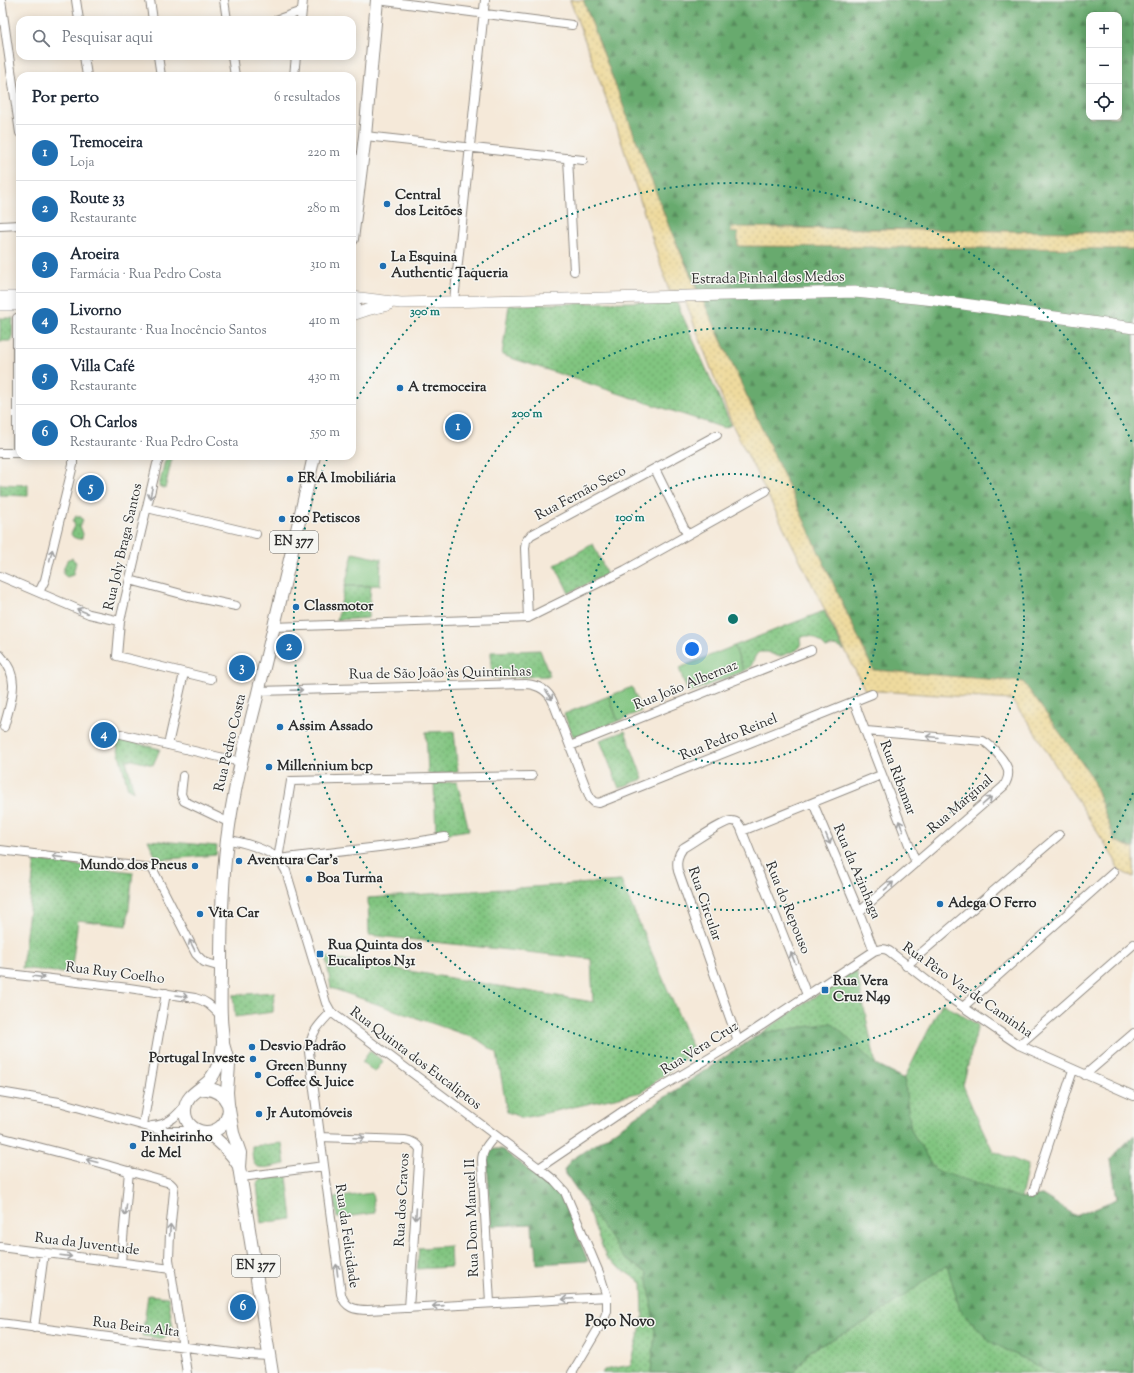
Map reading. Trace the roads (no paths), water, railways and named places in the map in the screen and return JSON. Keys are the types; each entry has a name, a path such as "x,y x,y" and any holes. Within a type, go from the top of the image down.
{"main road":[{"path":"356,205 377,0"},
{"name":"Estrada Pinhal dos Medos","path":"356,298 401,303 855,292 935,300 1134,328"},
{"path":"0,297 16,297"},
{"name":"Estrada Pinhal dos Medos","path":"356,313 401,303"},
{"path":"0,305 16,306"},
{"name":"Rua Pedro Costa","path":"241,1172 233,1155 221,1143 190,1125 185,1114 186,1103 194,1093 209,1080 216,1070 220,1060 222,1043 221,967 223,878 227,840 241,762 313,460"},
{"name":"Rua Pedro Costa","path":"222,1043 229,1065 227,1092 228,1107 233,1133 240,1153 241,1172 272,1373"},
{"path":"199,1090 204,1089 216,1091 221,1094 228,1107"},
{"name":"Rua Pedro Costa","path":"203,1132 216,1130 224,1124 227,1120 228,1107"}],"street":[{"path":"1,0 16,105"},
{"path":"76,0 78,16"},
{"path":"150,0 152,16"},
{"path":"224,0 226,16"},
{"path":"301,16 303,0"},
{"path":"377,0 572,25"},
{"path":"454,301 485,0"},
{"path":"288,16 302,11"},
{"path":"85,60 86,72"},
{"path":"159,60 160,72"},
{"path":"233,60 234,72"},
{"path":"294,72 296,60"},
{"path":"364,136 583,160"},
{"path":"568,158 574,271"},
{"path":"0,226 16,226"},
{"name":"Rua Fernão Seco","path":"528,618 525,548 526,541 531,535 717,435"},
{"path":"0,454 16,453"},
{"path":"39,592 45,580 74,460"},
{"name":"Rua Joly Braga Santos","path":"159,460 120,621 117,656 184,673"},
{"path":"655,469 687,534"},
{"path":"273,627 528,618 625,570 766,491"},
{"path":"147,508 256,534"},
{"path":"0,576 89,614 120,621"},
{"path":"130,580 189,596 236,606"},
{"name":"Rua João Albernaz","path":"570,746 811,650"},
{"path":"0,655 11,668 14,684 4,728"},
{"path":"168,745 184,673 211,679"},
{"name":"Rua de São João às Quintinhas","path":"258,691 533,684 545,690 551,698 588,794 594,802"},
{"name":"Rua Pedro Reinel","path":"594,802 604,802 872,694"},
{"name":"Rua Ribamar","path":"854,702 881,775 916,862"},
{"name":"Rua Marginal","path":"859,912 1004,786 1009,776 1007,767 992,747 983,741 866,731"},
{"path":"120,734 241,762"},
{"path":"742,831 881,775"},
{"path":"183,776 181,794 184,801 230,823"},
{"path":"278,859 291,781 532,776"},
{"name":"Rua da Azinhaga","path":"813,803 874,951"},
{"name":"Rua Circular","path":"738,1041 677,865 679,854 683,848 726,821 736,822 740,825 742,831"},
{"name":"Rua do Repouso","path":"742,831 807,995"},
{"path":"906,966 1059,835"},
{"path":"227,840 244,842 278,859 404,844 445,836"},
{"path":"0,850 152,868 196,954 204,962 221,967"},
{"name":"Rua Quinta dos Eucaliptos","path":"278,859 286,871 326,1004 331,1012 555,1181 565,1192 600,1275 607,1297"},
{"path":"963,1006 1114,872"},
{"path":"1019,1045 1134,944"},
{"name":"Rua Pêro Vaz de Caminha","path":"874,951 884,949 1019,1045 1073,1070 1132,1093"},
{"name":"Rua Vera Cruz","path":"539,1168 635,1103 738,1041 874,951"},
{"name":"Rua Ruy Coelho","path":"0,973 166,993 204,1000 221,1016"},
{"path":"145,1125 166,993"},
{"name":"Rua da Felicidade","path":"331,1012 314,1032 309,1044 309,1052 342,1298 349,1307 368,1310 607,1297"},
{"path":"1085,1075 1134,1033"},
{"path":"1033,1192 1073,1070"},
{"path":"0,1092 60,1102 171,1132 203,1132"},
{"path":"145,1125 166,1124 186,1103"},
{"name":"Rua dos Cravos","path":"320,1136 405,1140 412,1141 417,1144 420,1149 421,1155 409,1308"},
{"name":"Rua Dom Manuel II","path":"490,1303 482,1154 484,1148 495,1136"},
{"path":"0,1137 166,1181 173,1186 174,1197 169,1249 187,1373"},
{"path":"241,1172 324,1166"},
{"path":"120,1262 130,1171"},
{"name":"Rua da Juventude","path":"0,1247 171,1269"},
{"path":"34,1328 44,1253"},
{"path":"572,1373 604,1319 607,1311 607,1297"},
{"name":"Rua Beira Alta","path":"0,1324 248,1355 270,1356"}],"place":[{"name":"Central dos Leitões","path":"387,204"},
{"name":"La Esquina Authentic Taqueria","path":"383,266"},
{"name":"A tremoceira","path":"400,388"},
{"name":"Tremoceira","path":"458,427"},
{"name":"ERA Imobiliária","path":"290,479"},
{"name":"Villa Café","path":"91,488"},
{"name":"100 Petiscos","path":"282,519"},
{"name":"Classmotor","path":"296,607"},
{"name":"Route 33","path":"289,647"},
{"name":"Aroeira","path":"242,668"},
{"name":"Assim Assado","path":"280,727"},
{"name":"Livorno","path":"104,735"},
{"name":"Millennium bcp","path":"269,767"},
{"name":"Aventura Car's","path":"239,861"},
{"name":"Mundo dos Pneus","path":"195,866"},
{"name":"Boa Turma","path":"309,879"},
{"name":"Adega O Ferro","path":"940,904"},
{"name":"Vita Car","path":"200,914"},
{"name":"Rua Quinta dos Eucaliptos N31","path":"320,954"},
{"name":"Rua Vera Cruz N49","path":"825,990"},
{"name":"Desvio Padrão","path":"252,1047"},
{"name":"Portugal Investe","path":"253,1059"},
{"name":"Green Bunny Coffee & Juice","path":"258,1075"},
{"name":"Jr Automóveis","path":"259,1114"},
{"name":"Pinheirinho de Mel","path":"133,1146"},
{"name":"Oh Carlos","path":"243,1307"}],"district":[{"name":"Poço Novo","path":"620,1322"}]}
